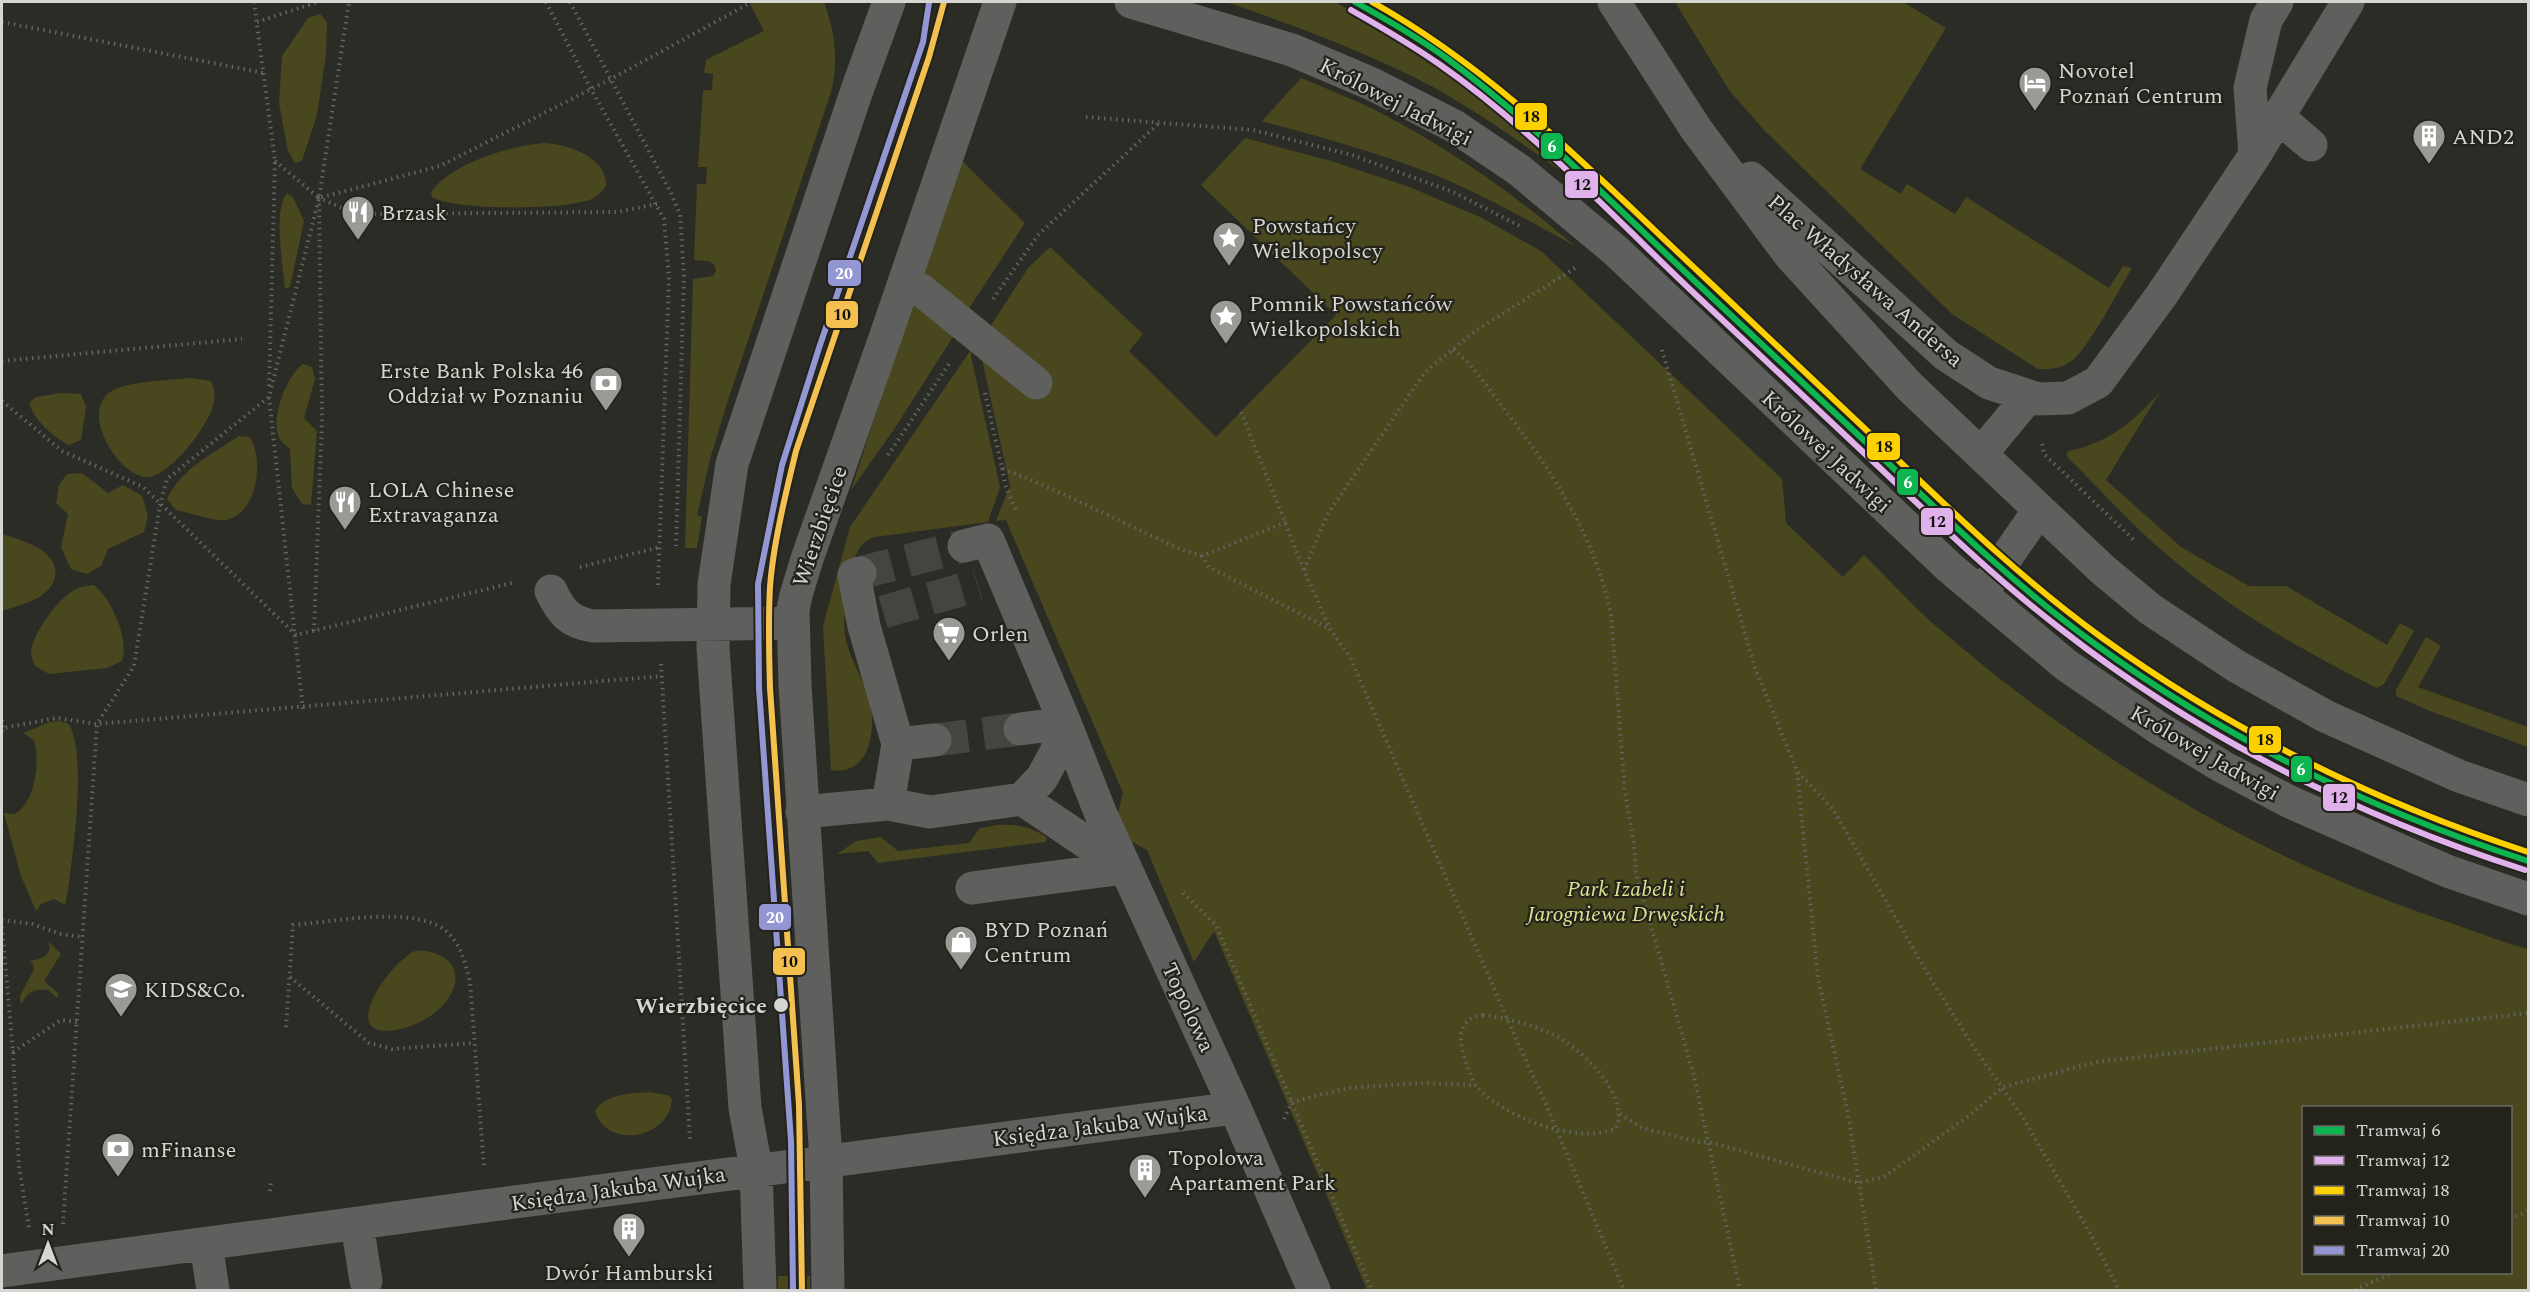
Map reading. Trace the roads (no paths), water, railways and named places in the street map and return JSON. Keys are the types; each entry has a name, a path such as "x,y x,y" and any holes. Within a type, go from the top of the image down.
{"street":[{"path":"760,1290 756,1168 746,1108 718,729 713,623 714,584 732,464 857,90 889,2"},
{"name":"Wierzbięcice","path":"828,1290 826,1160 802,812 792,623 796,595 807,559 999,2"},
{"name":"Królowej Jadwigi","path":"1131,2 1292,50 1332,66 1454,126 1519,170 1616,251 1824,449 1981,594 2066,665 2160,729 2223,767 2288,801 2447,871 2529,899"},
{"path":"1614,2 1696,129 1789,254 1910,387 2102,569 2150,609 2236,666 2363,734 2481,785 2529,800"},
{"path":"2255,155 2250,88 2266,20 2277,2"},
{"name":"Plac Władysława Andersa","path":"1696,129 1947,355 1989,383 2038,399 2068,398 2098,382 2161,296 2255,155 2348,2"},
{"path":"2277,116 2311,145"},
{"path":"904,282 921,290 1036,383"},
{"path":"1981,454 2029,396"},
{"path":"1981,594 2040,510"},
{"name":"Topolowa","path":"964,546 988,540 990,582 1065,723 1124,868 1235,1108 1314,1290"},
{"path":"860,573 854,575 873,615 898,744 888,804"},
{"path":"536,586 564,615 581,624 593,626 792,623"},
{"path":"802,812 888,804 930,812 1022,799 1042,778 1056,752 1065,723 1020,729"},
{"path":"898,744 935,740"},
{"path":"1022,799 1124,868"},
{"path":"972,888 1124,868"},
{"name":"Księdza Jakuba Wujka","path":"2,1271 756,1168 1235,1108"},
{"path":"357,1224 366,1281"},
{"path":"206,1244 213,1290"}],"tunnel":[{"path":"860,573 964,546"},
{"path":"883,612 978,585"},
{"path":"935,740 1020,729"}],"tram line":[{"name":"10","path":"802,1290 799,1105 770,688 770,587 780,519 796,451 929,57 944,2"},
{"name":"6","path":"1355,2 1438,52 1515,113 1964,534 2041,602 2095,644 2145,679 2197,711 2303,770 2414,819 2528,861"},
{"name":"18","path":"1372,2 1418,30 1462,61 1545,128 1972,529 2048,596 2101,637 2201,704 2306,761 2415,811 2528,852"},
{"name":"20","path":"793,1290 791,1141 759,688 758,584 782,465 819,348 923,42 929,3"},
{"name":"12","path":"1351,10 1439,64 1508,117 1969,551 2038,611 2115,669 2225,739 2342,799 2463,849 2525,870"}],"place":[{"name":"Novotel Poznań Centrum","path":"2035,112"},
{"name":"AND2","path":"2429,165"},
{"name":"Brzask","path":"358,241"},
{"name":"Powstańcy Wielkopolscy","path":"1229,267"},
{"name":"Pomnik Powstańców Wielkopolskich","path":"1226,345"},
{"name":"Erste Bank Polska 46 Oddział w Poznaniu","path":"606,412"},
{"name":"LOLA Chinese Extravaganza","path":"345,531"},
{"name":"Orlen","path":"949,662"},
{"name":"BYD Poznań Centrum","path":"961,971"},
{"name":"Wierzbięcice","path":"781,1005"},
{"name":"KIDS&Co.","path":"121,1018"},
{"name":"mFinanse","path":"118,1178"},
{"name":"Topolowa Apartament Park","path":"1145,1199"},
{"name":"Dwór Hamburski","path":"629,1258"}],"park label":[{"name":"Park Izabeli i Jarogniewa Drwęskich","path":"1626,900"}]}
